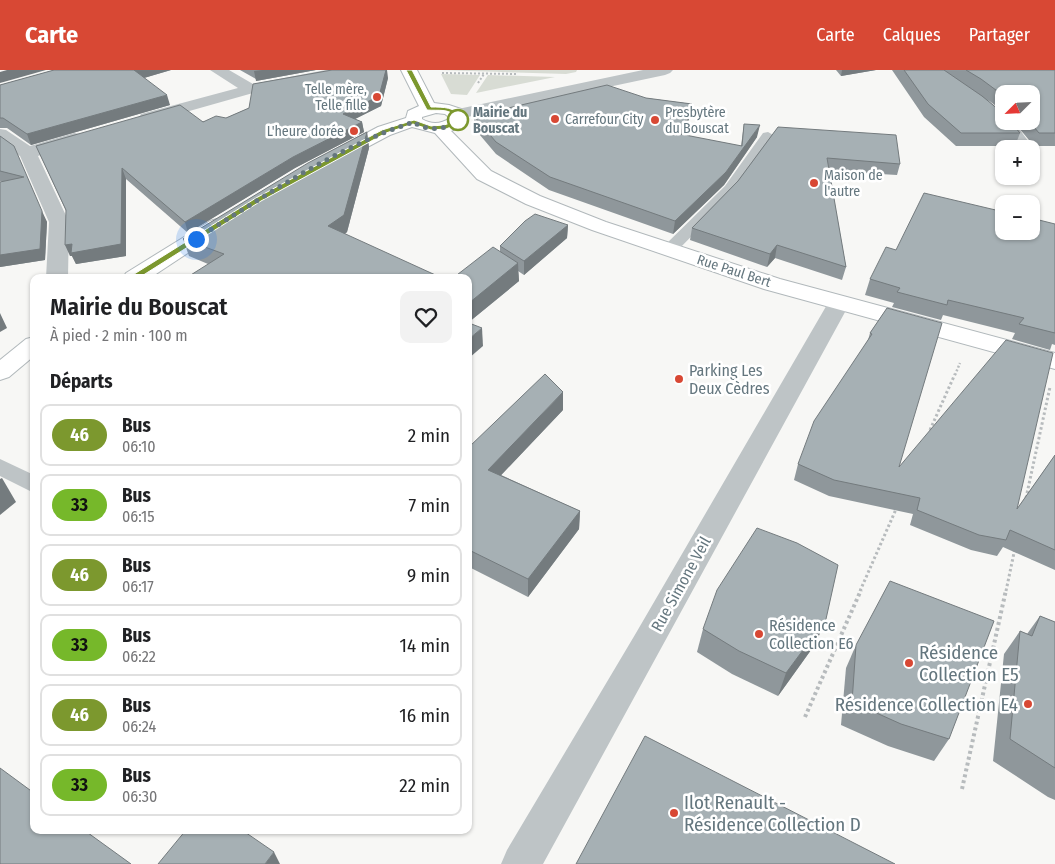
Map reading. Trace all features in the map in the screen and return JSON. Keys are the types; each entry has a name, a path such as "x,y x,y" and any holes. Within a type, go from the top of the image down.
{"street":[{"path":"218,70 251,89"},
{"path":"130,123 251,89 350,70"},
{"path":"409,70 430,109"},
{"path":"414,122 414,115 430,109 450,110 458,114 663,70"},
{"path":"319,166 384,131 414,122 423,127 439,128 456,123 458,114"},
{"name":"Rue Paul Bert","path":"439,128 484,175 541,203 599,226 762,281 1055,361"},
{"path":"28,153 93,133"},
{"path":"0,134 28,153 59,222 56,274"},
{"path":"140,274 234,215"},
{"name":"Rue Simone Veil","path":"521,864 648,644 839,303"},
{"path":"0,372 30,347"}],"lane":[{"path":"990,110 1020,140"},
{"path":"669,250 730,189 768,136"},
{"path":"0,466 30,483"}],"path":[{"path":"436,72 522,74"},
{"path":"927,438 970,339"},
{"path":"1025,500 1051,384"},
{"path":"805,717 900,501"},
{"path":"962,789 1017,539"}],"shaded area":[{"path":"439,70 577,70 576,72 566,74"},
{"path":"441,74 480,75 467,95 451,94"},
{"path":"488,75 555,77 476,93"}],"building":[{"path":"54,70 134,70 167,95 27,134 3,118 0,118 0,85"},
{"path":"332,70 386,70 379,96 343,114 362,122 293,157 185,222 122,168 121,244 71,253 72,244 65,245 66,210 36,146 180,105 203,122 216,116 226,118 249,108 253,84"},
{"path":"904,70 944,70 995,107 995,130 1018,130 1020,133 961,133 928,104"},
{"path":"966,70 1055,70 1055,133 1039,133 1036,130 1040,130 1040,85 995,85 995,89"},
{"path":"607,85 646,98 692,104 680,134 742,146 744,124 760,125 726,172 675,221 550,177 496,142 474,116"},
{"path":"778,127 896,135 900,164 827,158 846,267 777,245 770,254 692,228 738,181"},
{"path":"367,132 344,215 328,226 433,274 192,274 224,254 183,239 308,163"},
{"path":"0,136 14,146 42,211 40,249 0,255 0,182 24,177 0,171"},
{"path":"924,193 995,210 995,240 1040,240 1040,220 1055,224 1055,333 1019,324 1024,318 948,300 947,305 897,292 900,288 870,279 886,247 896,250"},
{"path":"535,214 568,225 524,261 500,246 525,221"},
{"path":"493,247 518,263 472,301 472,274 458,274"},
{"path":"887,308 942,323 899,467 1006,340 1053,353 1017,509 1055,455 1055,550 1010,530 1006,540 979,535 917,510 920,498 834,480 798,464 814,421 872,334 870,333"},
{"path":"472,324 482,328 472,336"},
{"path":"545,374 563,392 488,470 580,511 528,579 472,551 472,444"},
{"name":"Résidence Collection E6","path":"757,528 797,543 838,565 826,619 786,673 739,651 703,629 717,590"},
{"name":"Résidence Collection E5","path":"890,581 994,621 949,739 901,724 852,702 856,645"},
{"name":"Résidence Collection E4","path":"1040,616 1055,622 1055,768 1010,739 1020,631 1032,636"},
{"name":"Ilot Renault - Résidence Collection D","path":"645,736 895,864 576,864"},
{"path":"0,768 30,790 30,834 90,834 131,864 0,864"},
{"path":"183,834 248,834 274,852 265,864 158,864"}],"bus line":[{"name":"46","path":"140,274 303,174 384,131 414,122 423,127 431,128 446,127 456,123 459,117 458,114 443,108 430,109 409,70"}],"place":[{"name":"Telle mère, Telle fille","path":"377,97"},
{"name":"Carrefour City","path":"555,119"},
{"name":"Mairie du Bouscat","path":"458,120"},
{"name":"Presbytère du Bouscat","path":"655,120"},
{"name":"L'heure dorée","path":"354,131"},
{"name":"Maison de l'autre","path":"814,183"},
{"name":"Parking Les Deux Cèdres","path":"679,379"},
{"name":"Résidence Collection E6","path":"759,634"},
{"name":"Résidence Collection E5","path":"909,663"},
{"name":"Résidence Collection E4","path":"1028,704"},
{"name":"Ilot Renault - Résidence Collection D","path":"674,813"}],"route":[{"path":"196,239 303,174 384,131 414,122 423,127 446,127 456,123 458,120"}]}
